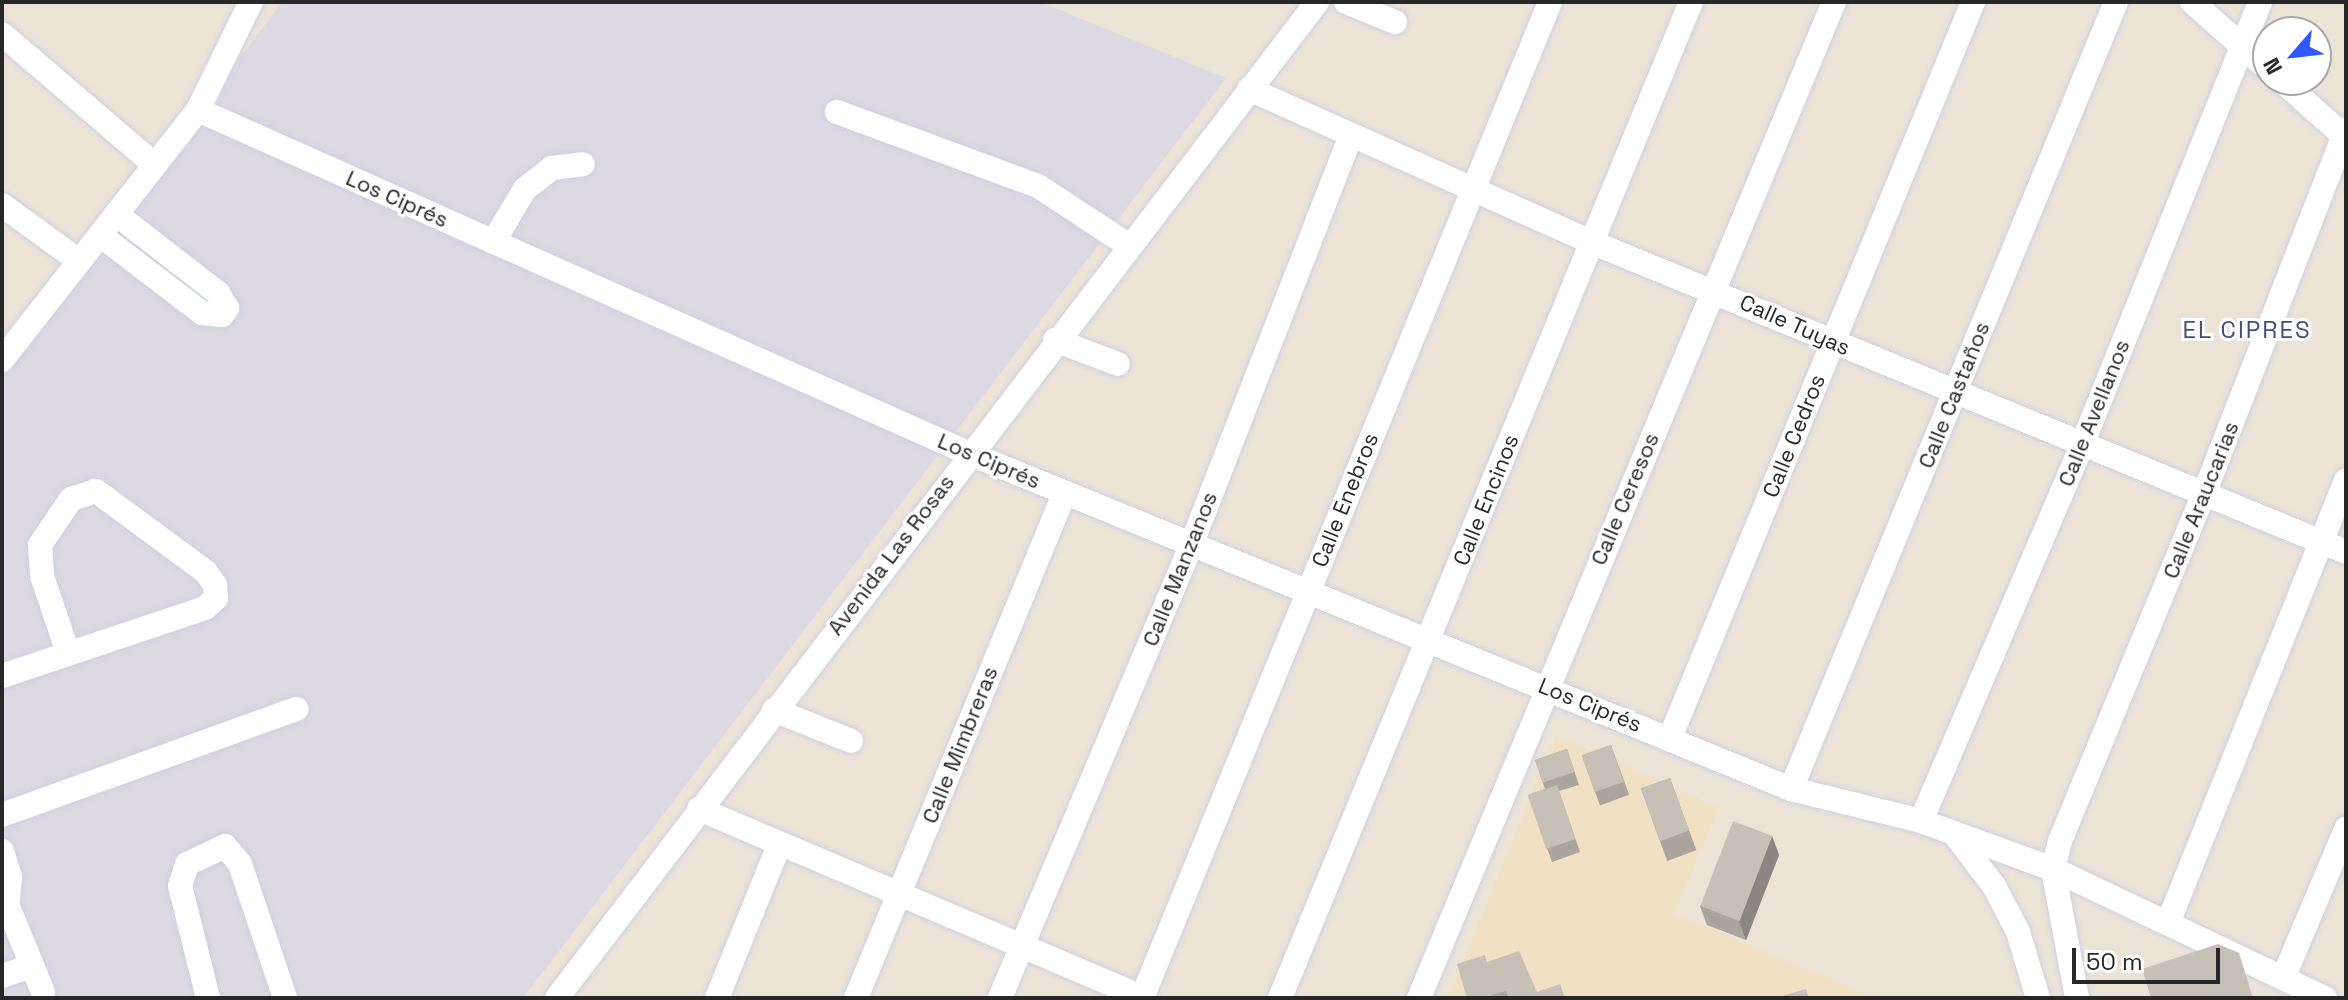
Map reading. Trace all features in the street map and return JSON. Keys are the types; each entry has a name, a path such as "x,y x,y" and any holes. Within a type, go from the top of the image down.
{"street":[{"name":"Avenida Las Rosas","path":"557,998 968,453 1317,2"},
{"path":"1346,2 1395,22"},
{"name":"Calle Enebros","path":"1143,998 1550,2"},
{"name":"Calle Encinos","path":"1280,998 1691,2"},
{"name":"Calle Ceresos","path":"1419,998 1545,687 1834,2"},
{"name":"Calle Cedros","path":"1670,738 1973,2"},
{"name":"Calle Castaños","path":"1791,789 2116,2"},
{"path":"2192,2 2252,54"},
{"name":"Calle Avellanos","path":"1921,821 2082,445 2260,2"},
{"path":"2,360 198,110 215,83 238,7"},
{"path":"2,34 155,165"},
{"name":"Calle Tuyas","path":"1249,89 1591,242 1714,288 1832,343 2346,552"},
{"path":"2300,96 2345,135"},
{"name":"Los Ciprés","path":"198,110 968,453 1791,789 1921,821 2053,869 2325,998"},
{"path":"837,112 1038,186 1128,245"},
{"name":"Calle Araucarias","path":"2053,869 2345,135"},
{"name":"Calle Manzanos","path":"1000,998 1192,543 1351,136"},
{"path":"493,242 514,203 540,176 564,163 583,164"},
{"path":"2,205 79,261"},
{"path":"100,235 202,313 222,315 227,308 218,293 116,214"},
{"path":"1055,340 1118,364"},
{"path":"2168,923 2346,480"},
{"path":"2,676 205,608 217,592 206,572 96,491 71,499 40,545 42,576 68,653"},
{"name":"Calle Mimbreras","path":"856,998 1065,492"},
{"path":"2,815 297,709"},
{"path":"774,710 851,741"},
{"path":"699,809 1143,998"},
{"path":"2284,976 2346,829"},
{"path":"1956,836 1994,886 2012,920 2038,998"},
{"path":"717,998 779,845"},
{"path":"208,998 180,886 187,864 225,846 240,864 285,998"},
{"path":"2,851 6,887 31,966 43,992"},
{"path":"2053,869 2077,998"},
{"path":"2,976 31,966"}],"shaded area":[{"path":"283,2 1040,2 1226,78 523,998 2,998 2,360"},
{"path":"1556,735 1719,807 1674,914 1877,998 1448,998"}],"building":[{"path":"1611,745 1624,782 1594,792 1582,755"},
{"path":"1567,749 1575,772 1543,783 1535,760"},
{"path":"1670,778 1689,831 1660,841 1641,789"},
{"path":"1557,785 1576,839 1546,849 1528,795"},
{"path":"1733,821 1772,836 1740,921 1700,906"},
{"path":"2218,944 2239,953 2253,998 2151,998 2142,969"},
{"path":"1519,951 1537,992 1560,984 1565,998 1508,998 1506,991 1483,998 1467,998 1457,964 1485,955 1487,962"},
{"path":"1806,989 1809,998 1779,997"}],"district":[{"name":"EL CIPRES","path":"2247,330"}]}
